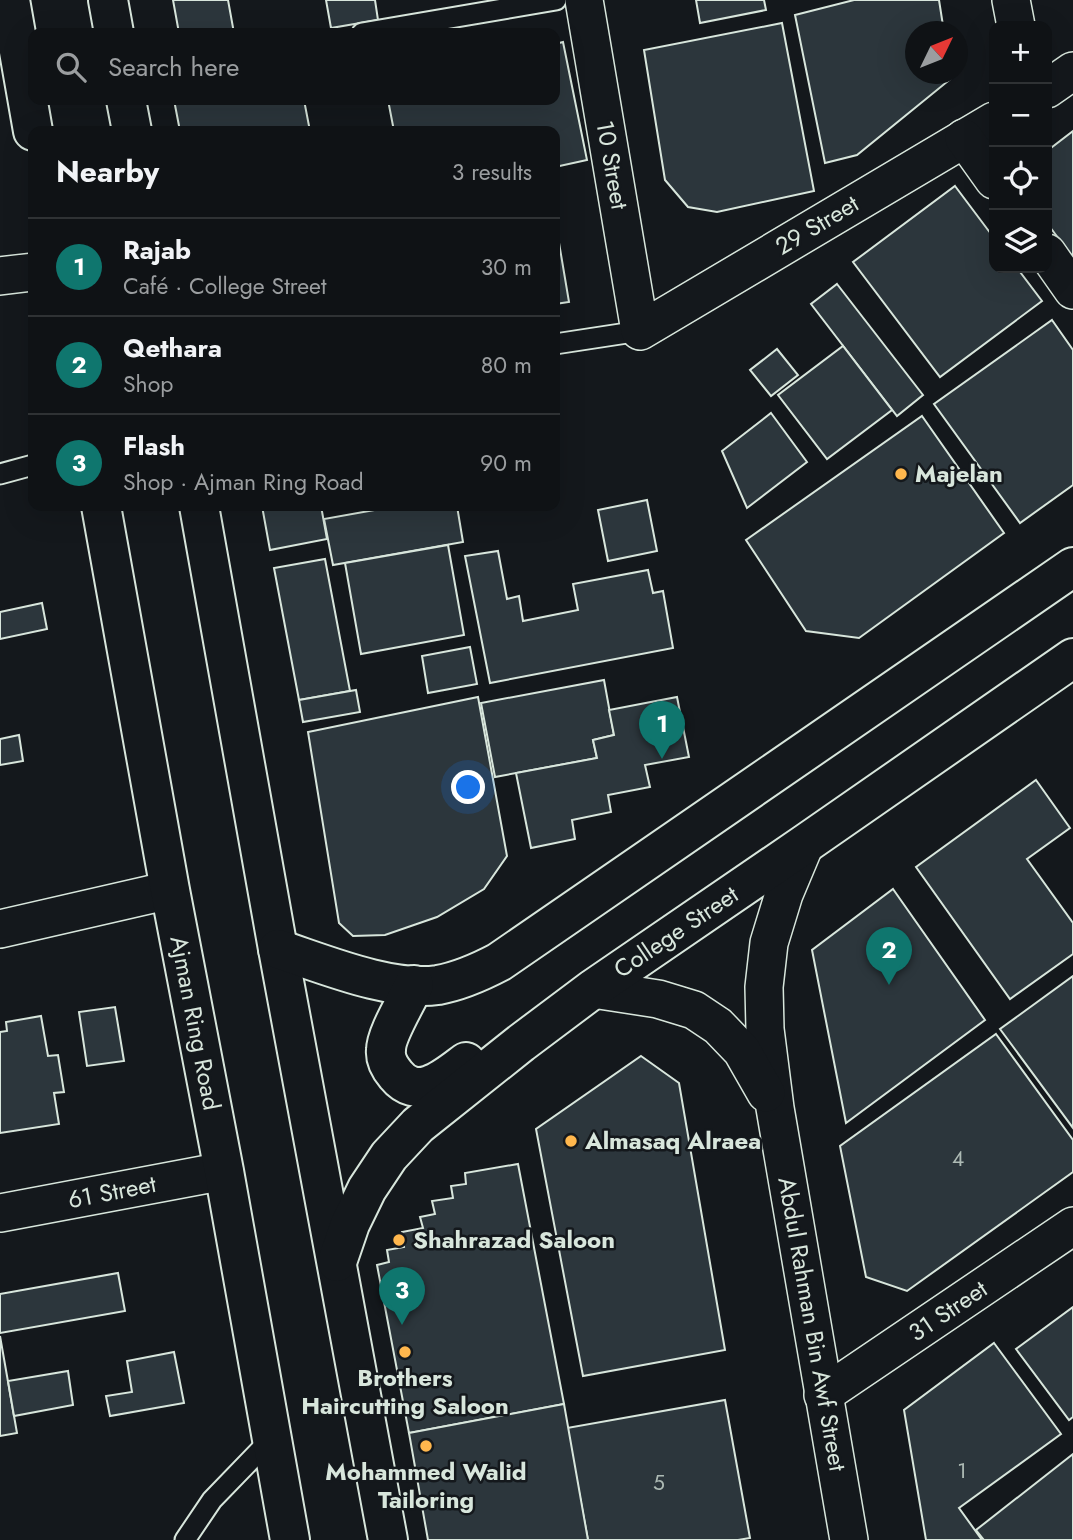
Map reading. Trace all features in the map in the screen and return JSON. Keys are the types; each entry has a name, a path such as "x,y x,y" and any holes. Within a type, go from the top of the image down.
{"main road":[{"path":"10,0 28,103"},
{"path":"108,0 113,28"},
{"path":"28,105 32,126"},
{"path":"127,105 131,126"},
{"name":"Ajman Ring Road","path":"102,511 290,1540"},
{"path":"200,511 388,1540"},
{"path":"278,949 370,978 414,985 437,985 470,977 499,962 1073,567"},
{"name":"College Street","path":"337,1262 350,1224 367,1189 389,1156 418,1125 593,989 1073,658"},
{"path":"414,985 390,1035 386,1050 389,1065 398,1078 412,1086 427,1087 442,1081 473,1056 492,1046 521,1043"}],"street":[{"name":"10 Street","path":"584,0 640,331"},
{"path":"1011,0 1015,21"},
{"path":"1052,86 1073,71"},
{"name":"29 Street","path":"640,331 979,129"},
{"path":"979,129 989,163"},
{"path":"1052,260 1073,290"},
{"path":"0,276 28,273"},
{"name":"Abdul Rahman Bin Awf Street","path":"805,844 784,894 769,943 764,987 765,1029 775,1108 849,1540"},
{"path":"0,929 170,890"},
{"name":"Abdul Rahman Bin Awf Street","path":"593,989 658,999 694,1010 718,1026 742,1051 775,1108"},
{"name":"61 Street","path":"0,1213 224,1171"},
{"name":"31 Street","path":"823,1395 1073,1226"}],"lane":[{"path":"391,28 556,0"},
{"path":"560,343 640,331"},
{"path":"0,474 28,466"},
{"path":"185,1540 212,1500 272,1438"}],"building":[{"path":"173,0 228,0 233,28 178,28"},
{"path":"326,0 375,0 378,20 331,28"},
{"path":"696,0 764,0 766,10 700,23"},
{"path":"854,0 939,0 942,21 905,21 905,84 944,84 857,155 825,163 795,15"},
{"path":"782,23 814,191 717,212 688,207 665,180 644,50"},
{"path":"563,42 587,160 560,166 560,126 393,126 389,105 560,105 560,43"},
{"path":"175,105 305,105 309,126 179,126"},
{"path":"1073,131 1073,258 1052,230 1052,147"},
{"path":"955,186 989,231 989,273 1021,273 1042,301 940,377 853,262"},
{"path":"560,249 569,302 560,303"},
{"path":"837,284 923,395 897,416 811,304"},
{"path":"1052,320 1073,350 1073,485 1020,523 934,404"},
{"path":"843,346 892,410 827,459 778,395"},
{"path":"777,349 798,375 771,396 750,370"},
{"path":"771,413 807,462 747,508 722,451"},
{"name":"Majelan","path":"922,416 1004,533 859,638 806,631 746,540"},
{"path":"647,500 657,551 608,561 598,510"},
{"path":"263,511 322,511 327,539 270,550"},
{"path":"369,511 458,511 463,542 333,565 324,519"},
{"path":"448,545 464,635 361,654 345,563"},
{"path":"498,551 507,599 519,596 523,621 578,610 573,584 648,570 653,593 663,591 673,648 490,683 465,556"},
{"path":"325,559 350,691 299,700 274,568"},
{"path":"42,603 47,629 0,639 0,612"},
{"path":"470,647 477,684 428,693 422,656"},
{"path":"604,680 614,735 593,740 597,758 495,777 481,703"},
{"path":"356,690 360,712 303,722 299,700"},
{"path":"478,697 507,856 484,889 437,917 385,935 353,936 339,923 308,732"},
{"path":"677,697 689,757 645,765 650,787 608,795 611,812 572,820 575,839 531,848 516,773 597,758 593,740 614,735 609,710"},
{"path":"19,735 23,761 0,765 0,739"},
{"path":"1036,780 1070,828 1027,859 1073,923 1073,954 1010,999 916,867"},
{"path":"893,889 985,1020 846,1123 812,950"},
{"path":"1073,976 1073,1128 1000,1029"},
{"path":"115,1007 124,1061 87,1066 79,1012"},
{"path":"41,1016 48,1056 58,1055 64,1092 54,1093 59,1124 0,1133 0,1032 7,1031 6,1022"},
{"path":"996,1034 1073,1140 1073,1172 907,1291 866,1277 840,1146"},
{"path":"641,1056 679,1083 725,1350 583,1376 536,1129"},
{"path":"518,1164 564,1404 409,1433 377,1265 389,1262 387,1250 404,1247 402,1232 423,1228 420,1217 435,1214 432,1201 453,1198 451,1186 466,1184 465,1173"},
{"path":"118,1273 125,1311 0,1333 0,1294"},
{"path":"1073,1307 1073,1417 1069,1420 1016,1349"},
{"path":"0,1336 17,1433 0,1436"},
{"path":"994,1343 1061,1434 959,1508 982,1540 926,1540 904,1410"},
{"path":"174,1352 184,1403 110,1416 106,1396 132,1392 127,1361"},
{"path":"68,1371 73,1405 14,1416 8,1381"},
{"path":"725,1400 750,1538 588,1540 567,1428"},
{"path":"564,1404 588,1540 428,1540 409,1433"},
{"path":"1073,1454 1073,1540 984,1540 976,1530"}],"place":[{"name":"Majelan","path":"901,474"},
{"name":"Rajab","path":"662,759"},
{"name":"Qethara","path":"889,985"},
{"name":"Almasaq Alraea","path":"571,1141"},
{"name":"Shahrazad Saloon","path":"399,1240"},
{"name":"Flash","path":"402,1325"},
{"name":"Brothers Haircutting Saloon","path":"405,1352"},
{"name":"Mohammed Walid Tailoring","path":"426,1446"}]}
